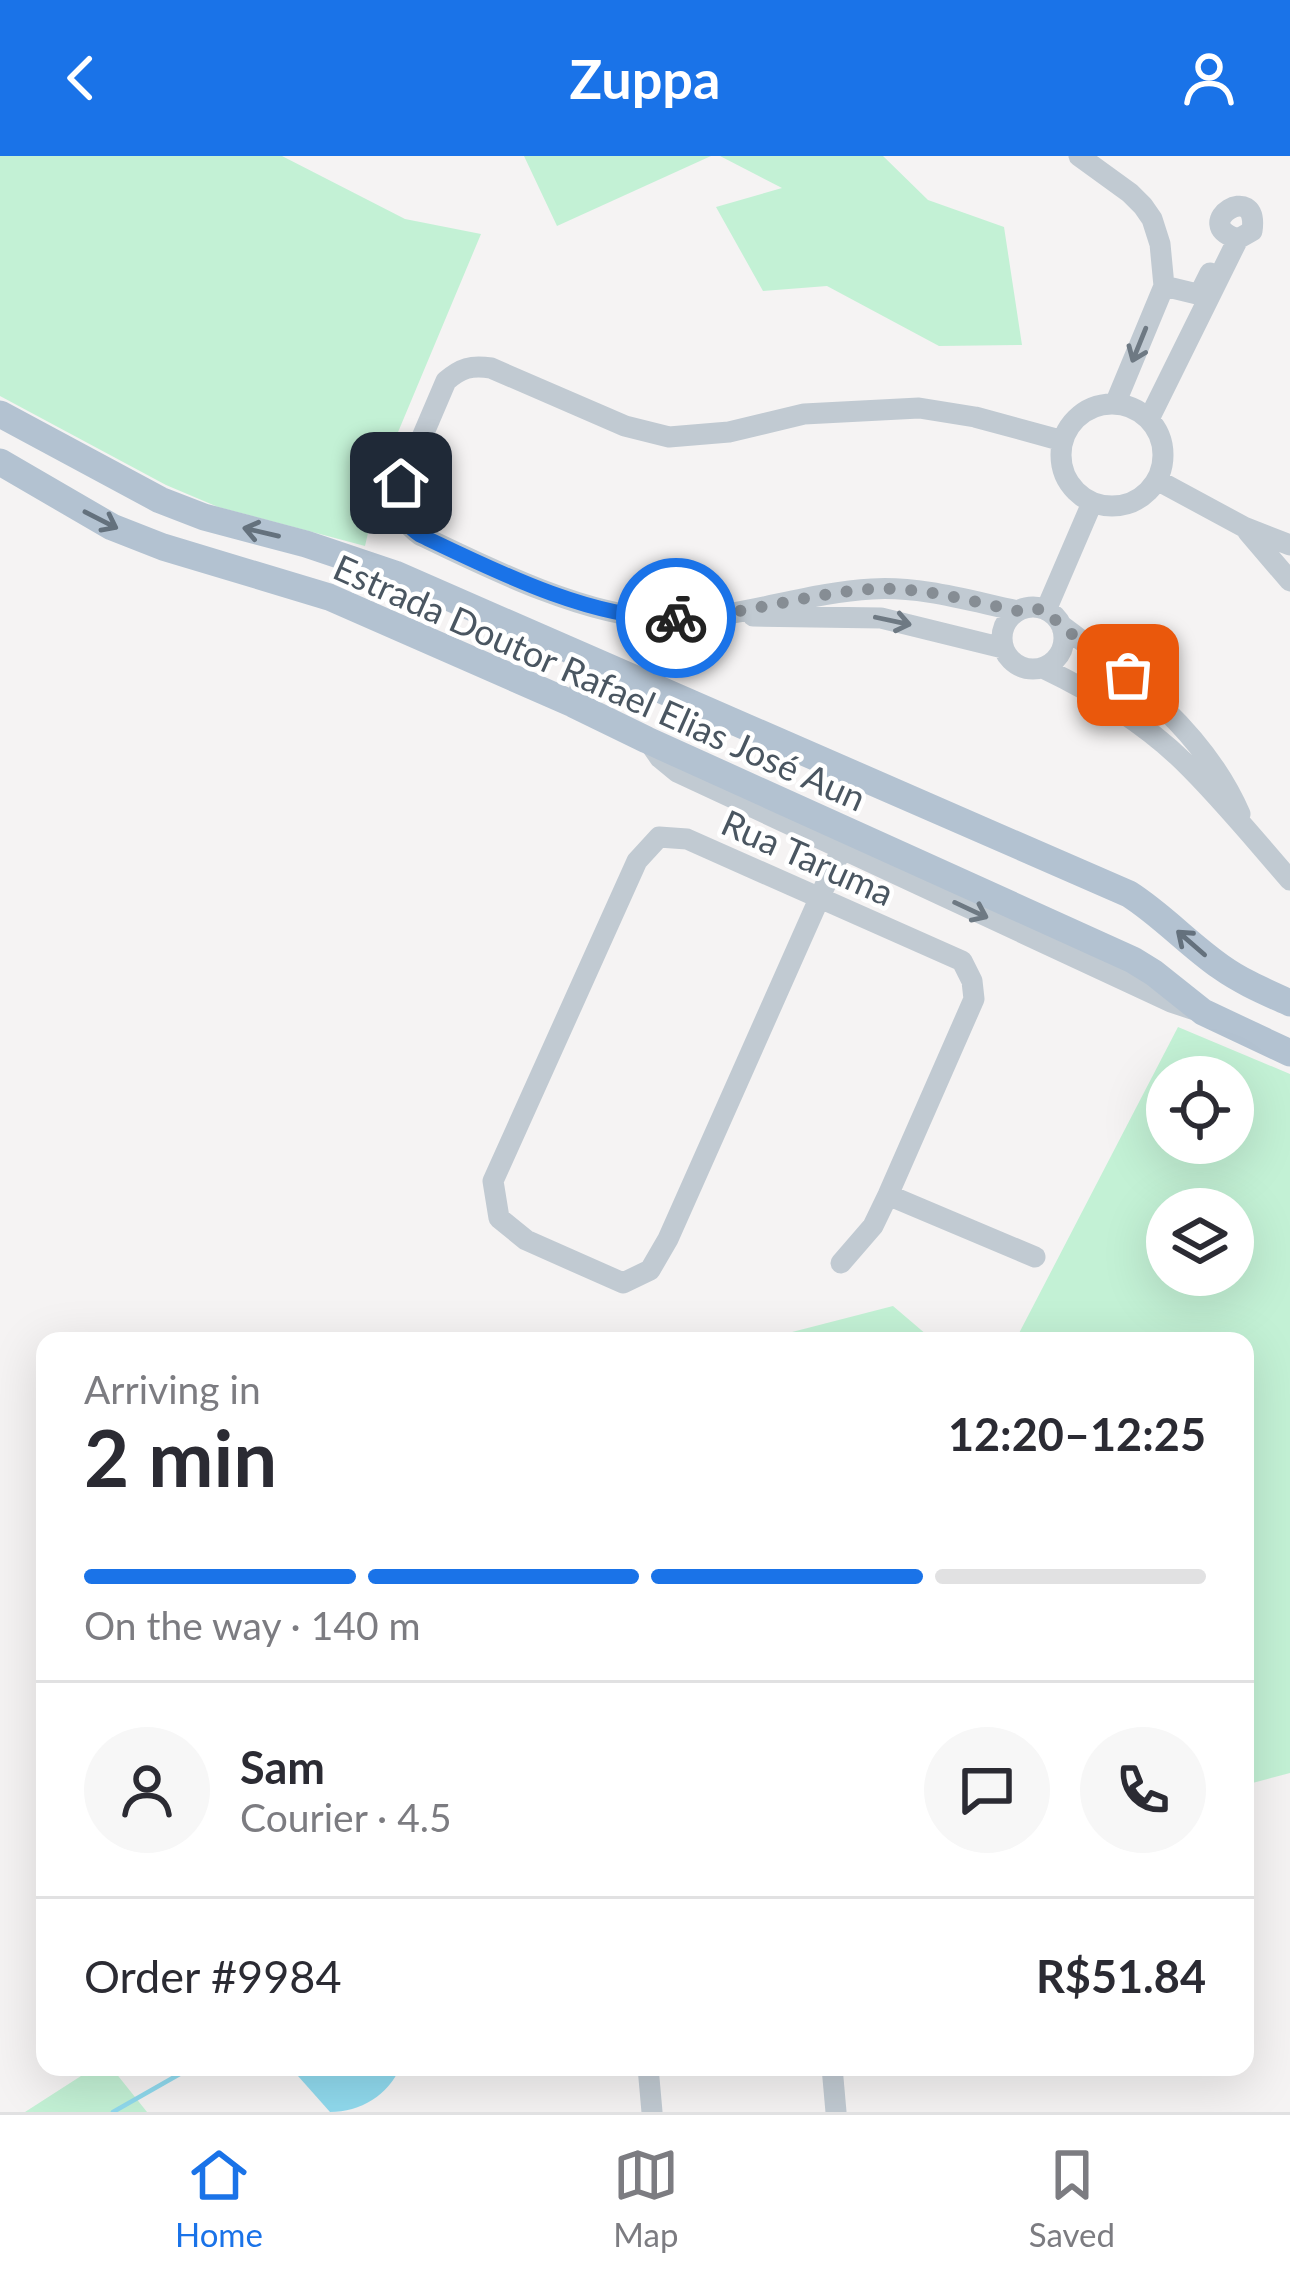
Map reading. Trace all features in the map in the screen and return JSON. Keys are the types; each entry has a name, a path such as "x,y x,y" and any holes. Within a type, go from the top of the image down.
{"main road":[{"name":"Estrada Doutor Rafael Elias José Aun","path":"0,415 160,500 395,574 1129,893 1221,967 1290,1004"},
{"name":"Estrada Doutor Rafael Elias José Aun","path":"0,462 112,527 236,571 329,597 1133,960 1203,1012 1290,1053"}],"street":[{"path":"1078,156 1130,194 1152,219 1160,244 1161,294 1115,404"},
{"path":"1149,419 1232,237 1202,291 1161,294"},
{"path":"1161,294 1189,313 1188,341"},
{"path":"1018,611 935,593 872,589 800,598 735,614 662,619 596,607 435,542 408,526 396,497 446,381 473,365 491,368 625,426 669,437 729,432 804,414 920,409 975,417 1063,441"},
{"path":"1115,404 1149,419 1163,449 1161,470 1140,498 1104,506 1075,491 1061,462 1063,441 1074,421 1093,408 1115,404"},
{"path":"1156,480 1244,527 1290,545"},
{"path":"1042,668 1057,658 1064,642 1054,618 1092,503"},
{"path":"1244,527 1290,580"},
{"path":"1247,831 1230,791 1186,729 1128,675 1054,618 1027,608 1007,621 1003,648 1013,662 1024,668 1042,668 1080,686 1144,728 1183,761 1290,880"},
{"path":"735,614 881,617 1003,648"},
{"path":"573,704 593,660"},
{"path":"647,740 677,772 1171,1002 1203,1012"},
{"name":"Rua Taruma","path":"820,898 650,1270 623,1283 526,1240 500,1218 493,1181 637,861 659,837 687,839 820,898 962,961 973,981 974,999 888,1196 873,1226 841,1264"},
{"path":"820,898 841,850"},
{"path":"888,1196 1035,1257"},
{"path":"649,2076 652,2112"},
{"path":"833,2076 836,2112"}],"green space":[{"path":"0,156 282,156 405,219 481,234 383,468 365,546 218,507 166,485 0,396"},
{"path":"524,156 711,156 557,226"},
{"path":"720,156 883,156 928,200 1004,227 1022,345 939,346 827,286 763,291 716,207 782,188"},
{"path":"1178,1027 1247,1056 1163,1056"},
{"path":"1254,1059 1290,1074 1290,1773 1254,1783 1254,1332 1020,1332 1146,1089 1146,1164 1254,1164"},
{"path":"893,1306 923,1332 792,1332"},
{"path":"81,2076 118,2076 147,2112 25,2112"}],"water":[{"path":"298,2076 396,2076 372,2100 330,2112"}],"waterway":[{"path":"113,2112 176,2076"}],"way so far":[{"path":"676,618 735,614 835,593 905,589 1018,611 1046,610 1128,675"}],"route":[{"path":"401,483 396,497 401,517 420,535 567,598 628,615 676,618"}]}
